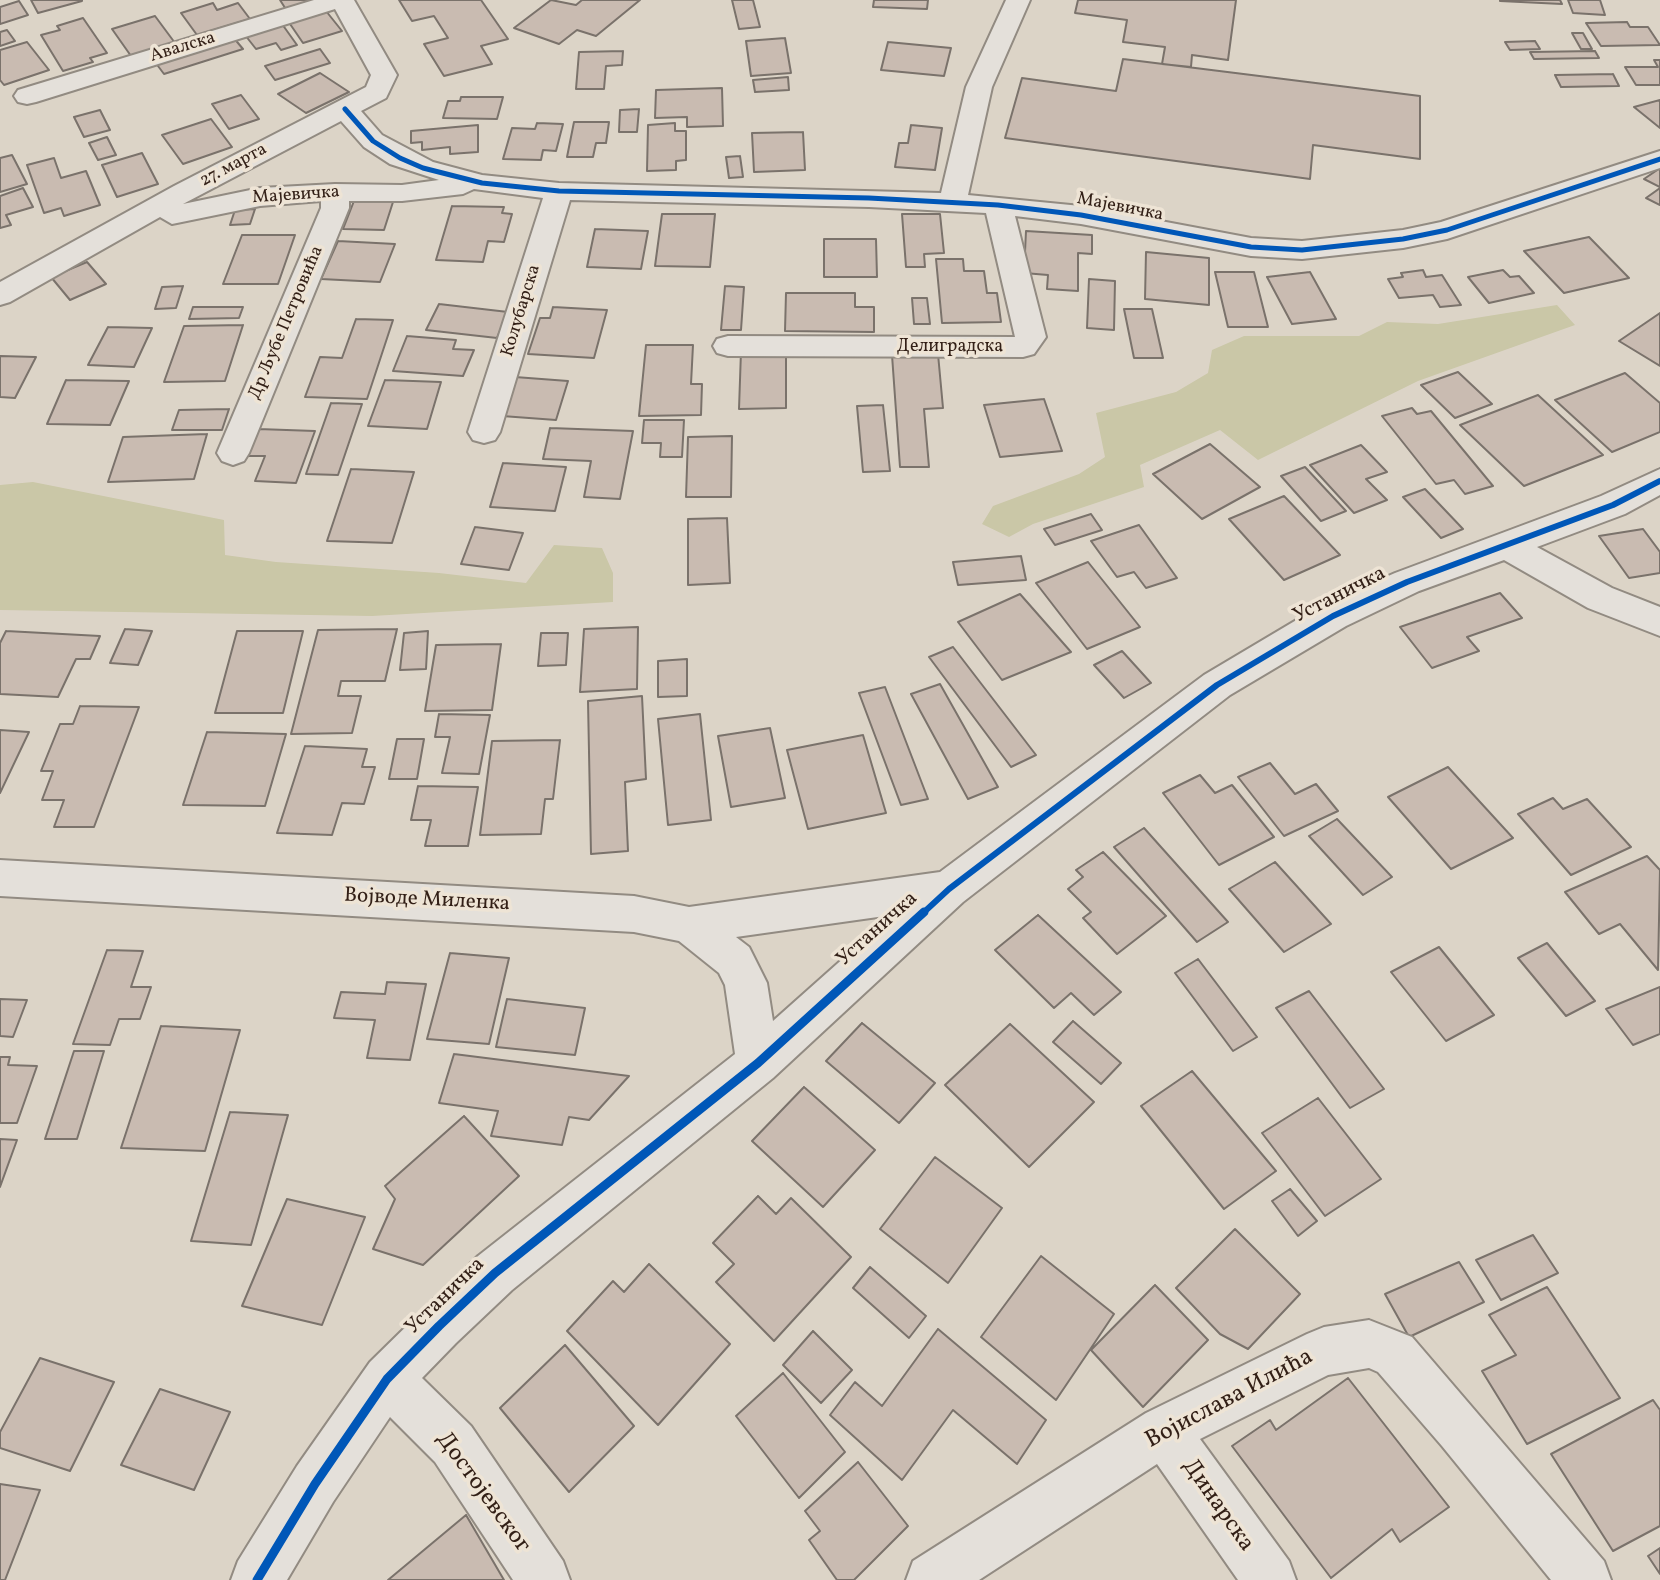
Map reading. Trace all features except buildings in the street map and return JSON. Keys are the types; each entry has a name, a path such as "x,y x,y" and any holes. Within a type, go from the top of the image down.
{"street":[{"name":"Авалска","path":"27,96 341,0"},
{"name":"27. марта","path":"0,295 184,192 377,92 384,75 341,0"},
{"path":"953,201 970,116 979,87 1018,0"},
{"path":"345,109 373,142 400,158 448,176 482,183"},
{"name":"Мајевичка","path":"113,233 221,202 335,192 402,193 482,183 559,191 953,201 1081,215 1251,247 1302,250 1392,241 1447,230 1660,159"},
{"name":"Колубарска","path":"484,432 559,191"},
{"name":"Др Љубе Петровића","path":"233,453 335,208 335,192"},
{"name":"Делиградска","path":"728,346 1023,347 1031,337 998,205"},
{"name":"Устаничка","path":"257,1580 315,1484 387,1380 495,1273 758,1063 949,888 1217,685 1333,616 1407,582 1613,505 1660,481"},
{"path":"1506,545 1600,598 1660,622"},
{"name":"Војводе Миленка","path":"0,878 634,914 688,925 734,960 746,983 758,1063"},
{"path":"688,925 949,888"},
{"name":"Војислава Илића","path":"932,1580 1164,1432 1324,1351 1368,1344 1395,1354 1461,1428 1585,1580"},
{"name":"Достојевског","path":"387,1380 453,1444 544,1580"},
{"name":"Динарска","path":"1164,1432 1270,1580"}],"shaded area":[{"path":"1557,305 1575,325 1418,381 1258,460 1220,430 1140,465 1144,487 1033,524 1009,537 982,524 993,506 1079,474 1105,457 1096,413 1176,392 1208,373 1212,350 1244,336 1359,336 1387,322 1438,324"},
{"path":"33,482 224,520 225,555 276,562 439,573 526,583 554,545 602,548 613,573 613,602 372,616 0,610 0,485"}],"cycle path":[{"path":"345,109 373,141 400,158 423,168 482,183 559,191 869,198 998,205 1081,215 1251,247 1302,250 1403,239 1447,230 1660,159"},
{"path":"257,1580 315,1484 387,1379 439,1326 495,1273 758,1063 949,889 1217,685 1333,616 1407,582 1613,505 1660,481"}]}
